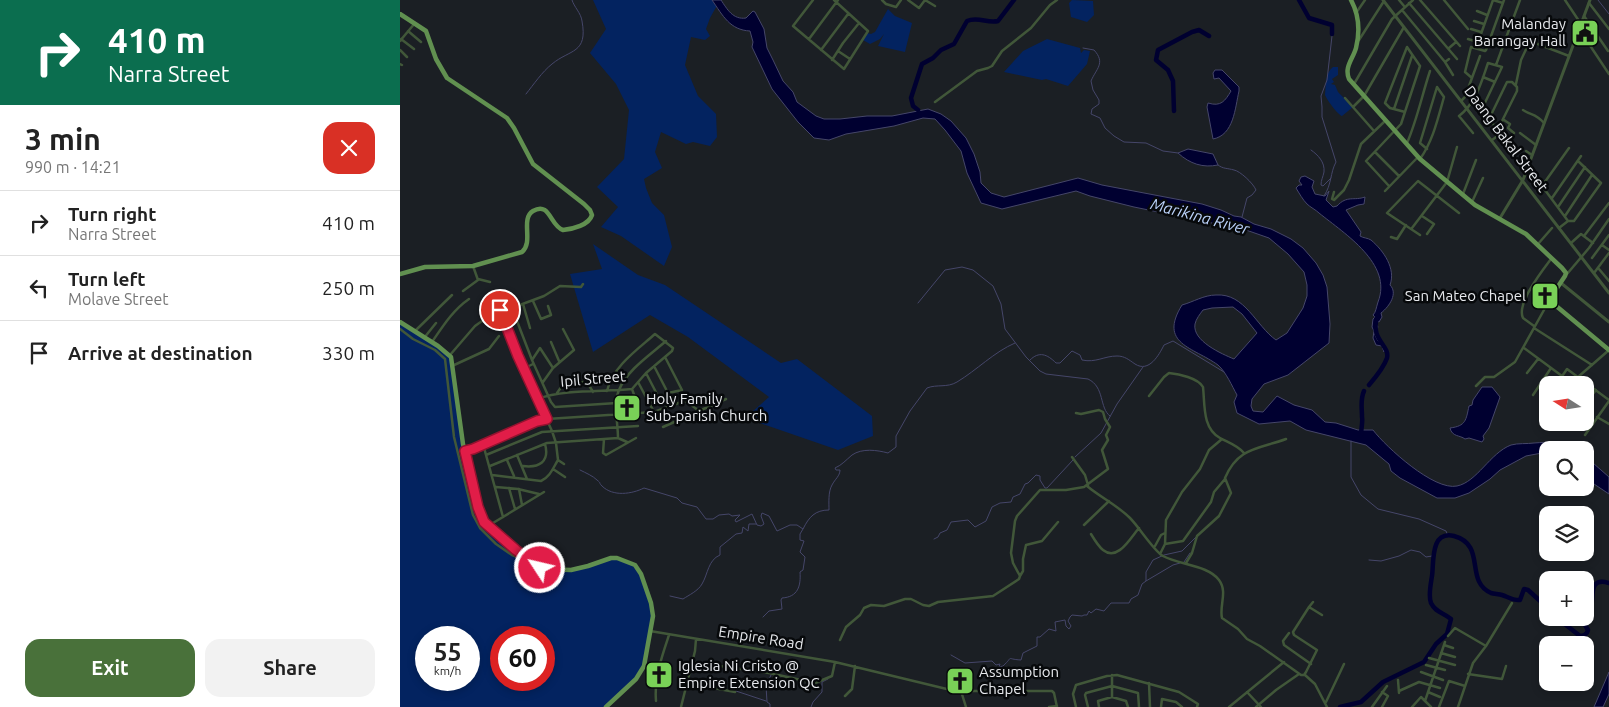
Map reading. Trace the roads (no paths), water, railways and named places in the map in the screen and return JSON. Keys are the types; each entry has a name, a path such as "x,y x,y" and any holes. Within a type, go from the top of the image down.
{"main road":[{"path":"1351,0 1356,13 1358,31 1357,42 1347,72 1354,84 1419,158 1483,210 1526,234 1564,271 1565,276 1549,300 1609,350"},
{"path":"400,14 427,32 436,59 445,76 507,118 533,164 587,206 592,214 592,218 587,222 565,230 557,227 546,210 538,209 528,217 527,245 524,251 473,266 425,267 400,274"},
{"path":"400,322 450,355 478,507 484,522 530,561 543,569 564,571 580,569 611,558 630,562 641,574 651,603 653,616 642,671 634,682 609,706"}],"street":[{"path":"809,39 836,1 868,31 844,69 793,26 813,0"},
{"path":"882,0 886,4 896,7 901,0"},
{"path":"908,0 919,8 925,0 935,6"},
{"path":"935,102 977,71 992,66 1002,51 1032,28 1050,5 1058,0"},
{"path":"1356,13 1365,0"},
{"path":"1399,0 1453,75"},
{"path":"1420,0 1460,46"},
{"path":"1444,0 1469,29 1481,32"},
{"path":"1472,78 1464,71 1471,47 1485,51 1486,50 1504,1 1493,0 1476,48"},
{"path":"1496,65 1520,0"},
{"path":"1565,0 1581,24"},
{"path":"1357,42 1383,1"},
{"name":"Daang Bakal Street","path":"1383,1 1462,100 1609,293"},
{"path":"1354,84 1395,16 1411,1 1457,59"},
{"path":"1500,218 1522,180 1590,1"},
{"path":"1590,1 1609,29"},
{"path":"1477,11 1487,15"},
{"path":"821,50 848,14"},
{"path":"1584,16 1608,50"},
{"path":"1474,20 1484,24"},
{"path":"414,49 401,40 416,23"},
{"path":"832,60 860,23"},
{"path":"1353,107 1364,96 1404,27"},
{"path":"1579,29 1609,74"},
{"path":"408,30 421,42"},
{"path":"1468,39 1478,42"},
{"path":"1498,129 1517,91 1516,85 1521,60 1530,41 1569,56"},
{"path":"1449,48 1456,42"},
{"path":"1389,186 1366,161 1401,124 1405,112 1420,66 1407,47 1385,103 1394,109 1405,112"},
{"path":"400,50 407,57"},
{"path":"838,51 850,59"},
{"path":"1394,109 1412,55"},
{"path":"1462,100 1465,97 1480,56"},
{"path":"1445,62 1449,58"},
{"path":"1473,133 1459,116 1468,109 1474,100 1488,62 1502,68 1481,111 1474,100"},
{"path":"1406,144 1412,131 1430,71"},
{"path":"1483,77 1495,82"},
{"path":"1492,140 1499,136 1500,133 1490,120 1491,116 1507,82 1512,82 1516,85"},
{"path":"1385,191 1427,149 1437,125 1444,97 1437,87 1420,143 1427,149"},
{"path":"1345,98 1374,131"},
{"path":"1523,110 1529,114 1536,115 1544,123"},
{"path":"1504,120 1510,124 1508,128 1514,133"},
{"path":"1334,192 1332,200 1339,196 1349,180 1361,144 1385,121"},
{"path":"1520,133 1536,145"},
{"path":"1412,228 1447,182 1457,147"},
{"path":"1568,221 1542,185 1569,148"},
{"path":"1526,151 1532,155"},
{"path":"1374,152 1399,176"},
{"path":"1552,199 1581,156"},
{"path":"1463,194 1476,160"},
{"path":"1559,228 1568,221 1574,221 1600,183 1578,161"},
{"path":"1558,207 1584,167"},
{"path":"1565,216 1592,175"},
{"path":"1472,202 1483,178"},
{"path":"1420,235 1406,224 1387,214 1394,204 1418,181 1458,213"},
{"path":"1584,236 1609,203"},
{"path":"1422,216 1434,224 1427,234"},
{"path":"1565,276 1593,243 1609,220"},
{"path":"1391,237 1397,239 1406,224"},
{"path":"1537,245 1552,228"},
{"path":"1571,243 1580,234 1593,243"},
{"path":"1592,258 1609,235"},
{"path":"1594,273 1609,252 1602,245"},
{"path":"1551,259 1533,285 1521,309 1523,318 1592,365"},
{"path":"473,266 478,279"},
{"path":"1599,268 1609,281"},
{"path":"1606,278 1609,274"},
{"path":"478,279 490,282"},
{"path":"463,291 478,279"},
{"path":"1561,283 1609,322"},
{"path":"492,475 514,476 541,481 546,479 558,460 552,431 523,369 500,311 533,300 560,286 565,285 576,288 584,284"},
{"path":"414,332 452,295"},
{"path":"432,342 456,310 469,299"},
{"path":"533,300 541,319 551,315 548,306"},
{"path":"1476,386 1485,377 1494,377 1514,363 1549,300"},
{"path":"523,304 530,328"},
{"path":"512,308 532,360 555,407 617,403"},
{"path":"450,355 482,321"},
{"path":"424,338 436,323"},
{"path":"400,329 413,339 435,350 445,360 454,436 473,515 480,528 496,544 512,555 520,560 530,561"},
{"path":"543,382 559,361 574,350 562,329"},
{"path":"607,391 612,377 620,366 656,334 673,349 665,357 682,390 668,393 650,403"},
{"path":"452,366 489,349 500,336"},
{"path":"618,438 617,403 619,390 641,362 666,341"},
{"path":"551,342 559,361"},
{"path":"532,360 540,348 553,368"},
{"path":"1524,348 1562,376 1567,369 1577,376"},
{"path":"1579,376 1609,350"},
{"name":"Ipil Street","path":"537,399 548,394 557,393 632,389 646,373 665,357"},
{"path":"1527,373 1538,359"},
{"path":"523,369 534,364"},
{"path":"654,366 668,393"},
{"path":"1533,395 1551,368"},
{"path":"646,373 659,398"},
{"path":"1149,396 1169,374 1179,375 1200,383 1203,387 1207,421 1217,436 1234,444 1244,452"},
{"path":"557,393 565,382 585,381 592,392"},
{"path":"638,382 654,412"},
{"path":"632,389 638,405 638,413"},
{"path":"1585,435 1609,401 1596,390 1594,393"},
{"path":"663,427 726,399"},
{"path":"467,450 537,421 547,419 654,412 684,401 699,412"},
{"path":"1020,576 1013,563 1011,553 1017,516 1040,490 1066,490 1087,485 1108,469 1102,450 1108,440 1106,434 1110,427 1101,410 1081,414 1076,413"},
{"path":"1597,417 1609,424"},
{"path":"486,455 542,432 638,426"},
{"path":"490,466 545,444 618,438 627,442"},
{"path":"604,439 603,453 606,455 636,438"},
{"path":"1160,554 1165,544 1166,520 1180,496 1199,471 1209,450 1222,439"},
{"path":"1165,544 1183,541 1211,502 1214,492 1225,478 1233,463 1244,452 1286,439"},
{"path":"483,444 503,517"},
{"path":"523,466 532,467 544,461 547,455 545,444"},
{"path":"517,455 527,479"},
{"path":"1072,458 1085,475 1087,485 1128,516 1160,554 1207,571 1219,580 1223,591 1222,618 1238,629 1247,639 1259,645 1314,684 1326,702 1327,707"},
{"path":"507,460 514,476"},
{"path":"558,460 564,464"},
{"path":"553,469 565,477"},
{"path":"1186,563 1193,550 1197,536 1219,516 1231,493 1225,478"},
{"path":"496,487 540,494"},
{"path":"509,488 515,510"},
{"path":"518,489 522,505"},
{"path":"493,523 544,492"},
{"path":"1084,525 1109,502"},
{"path":"840,640 848,624 860,615 864,608 871,605 880,607 899,600 911,599 922,605 929,606 938,602 993,596 1019,579 1024,571 1022,559 1026,545 1044,540 1058,522"},
{"path":"1091,534 1101,548 1113,553 1125,545 1139,528"},
{"path":"1155,546 1161,535 1165,533"},
{"path":"1247,692 1258,706 1302,675 1311,664 1317,649 1293,634 1313,602"},
{"path":"1458,707 1472,663 1486,646 1512,603"},
{"path":"1310,607 1322,615"},
{"path":"1448,636 1455,628 1486,646"},
{"name":"Empire Road","path":"650,631 835,662 955,691 1053,691 1057,707"},
{"path":"1289,633 1283,641 1284,645 1311,664"},
{"path":"656,701 655,688 658,673 670,634"},
{"path":"681,707 696,639"},
{"path":"1425,701 1444,643 1453,648"},
{"path":"1441,652 1455,656"},
{"path":"1429,658 1455,665"},
{"path":"692,662 769,673 815,683 830,678 834,673 835,662"},
{"path":"1229,707 1284,662"},
{"path":"1326,702 1344,664"},
{"path":"1426,665 1445,670"},
{"path":"845,696 852,689 855,666"},
{"path":"1468,674 1502,679 1506,666"},
{"path":"1421,672 1443,680"},
{"path":"1112,675 1112,697"},
{"path":"1076,707 1072,694 1076,685 1112,675 1179,692 1197,706"},
{"path":"1398,680 1399,692 1419,682 1440,688"},
{"path":"1439,707 1449,681 1465,686"},
{"path":"687,683 735,692"},
{"path":"1149,683 1150,707"},
{"path":"1088,707 1086,693 1112,686 1138,693 1139,707"},
{"path":"1372,707 1387,686"},
{"path":"961,691 966,707"},
{"path":"1382,692 1388,696 1382,707"},
{"path":"1428,692 1440,697"},
{"path":"1099,707 1098,701 1112,697 1126,701 1128,707"},
{"path":"1412,707 1421,697 1431,707"},
{"path":"1161,707 1162,699 1175,702 1182,707"},
{"path":"1048,707 1057,707"}],"water":[{"name":"Marikina River","path":"712,0 721,0 731,13 737,17 746,18 753,11 755,12 764,29 767,48 783,81 793,92 797,102 816,116 824,119 840,119 892,116 928,109 941,114 951,121 966,138 980,172 981,183 991,193 1004,197 1078,178 1102,185 1202,204 1241,217 1291,239 1303,248 1316,263 1323,275 1327,287 1330,324 1329,343 1288,375 1264,384 1252,399 1251,406 1253,411 1263,412 1277,396 1294,405 1312,410 1325,422 1336,423 1358,430 1373,430 1399,457 1424,475 1447,486 1457,486 1471,479 1497,454 1511,445 1539,443 1539,454 1526,456 1500,470 1469,493 1455,498 1437,498 1400,478 1391,471 1389,464 1366,445 1306,430 1290,421 1259,424 1237,413 1234,402 1237,395 1221,368 1182,343 1176,336 1174,328 1182,305 1207,296 1216,295 1235,299 1276,340 1287,333 1303,308 1307,296 1307,285 1304,272 1288,254 1269,238 1246,230 1134,207 1076,191 1002,209 981,203 967,173 961,151 935,119 923,118 894,126 846,134 829,140 814,138 798,122 772,89 752,47 753,42 750,31 737,28 724,17","holes":["1233,307 1242,314 1257,333 1234,359 1222,354 1203,341 1195,330 1195,324 1203,310"]},
{"path":"1215,70 1222,70 1239,87 1239,91 1235,113 1229,127 1220,136 1213,139 1207,107 1208,103 1219,104 1227,98 1231,91 1219,78 1214,79 1213,73"},
{"path":"1188,149 1213,154 1218,165 1207,166 1197,164 1187,160 1178,153"},
{"path":"1305,176 1314,181 1312,187 1315,194 1325,196 1329,191 1326,200 1333,207 1347,199 1365,197 1364,204 1346,210 1361,232 1360,236 1370,239 1376,244 1390,267 1390,285 1393,296 1390,303 1381,313 1382,317 1379,322 1375,322 1378,327 1374,333 1378,341 1385,346 1384,352 1382,346 1376,345 1372,327 1375,317 1373,315 1381,288 1379,275 1373,263 1353,240 1304,201 1296,188 1302,185 1299,181 1301,177"},
{"path":"1482,387 1492,387 1500,397 1482,442 1469,438 1465,439 1452,433 1450,428 1459,426 1464,422 1469,406 1472,405 1473,400"},
{"path":"1594,464 1609,477 1609,494 1594,484"},
{"path":"1609,672 1609,694 1603,707 1594,707"}],"waterway":[{"path":"526,94 548,67 580,45 583,32 582,21 572,0"},
{"path":"918,110 913,106 911,98 922,64 933,58 941,50 954,44 967,21 975,19 990,22 998,21 1014,0"},
{"path":"1299,0 1309,18 1332,25 1332,34"},
{"path":"1598,0 1609,14"},
{"path":"1174,111 1173,81 1168,70 1156,60 1158,50 1199,30 1209,36"},
{"path":"1324,196 1336,162 1322,117 1321,96 1327,80 1332,36"},
{"path":"1083,48 1094,50 1100,62 1091,81 1099,104 1092,109 1091,114 1100,118 1105,128 1124,142 1146,143 1163,151 1178,153"},
{"path":"1311,150 1323,165 1324,172 1321,185 1323,186 1331,178"},
{"name":"Marikina River","path":"1218,165 1240,173 1256,190 1247,198 1242,217"},
{"path":"918,303 945,270 962,267 973,270 993,286 1001,304 1005,329 1026,357 1040,371 1046,374 1088,379 1100,392 1104,408 1110,416"},
{"path":"1369,385 1382,369 1387,358 1386,349 1376,331 1377,317"},
{"path":"1030,360 1037,355 1043,355 1056,363 1060,363 1072,351 1080,355 1082,360 1092,361 1120,356 1127,358 1135,364 1145,366 1153,362 1164,345 1173,341 1224,372"},
{"path":"580,470 594,477 602,486 612,492 628,493 644,488 677,498 682,503 697,507 706,519 713,519 719,515 740,515 735,520 736,522 752,514 757,525 761,526 764,524 761,516 762,513 769,516 777,531 790,525 797,525 803,529 813,515 820,511 829,510 830,491 840,472 840,470 835,468 860,451 874,450 888,453 896,447 896,436 910,411 927,388 950,385 957,382 1000,351 1015,343"},
{"path":"1075,457 1101,433 1117,404 1143,367"},
{"path":"1361,435 1364,391"},
{"path":"1351,441 1351,477 1361,495 1378,509 1419,519 1446,531 1448,536"},
{"path":"934,539 940,533 947,530 951,522 968,520 975,527 986,521 992,507 1000,503 1011,502 1013,497 1020,494 1025,484 1036,475 1040,476 1040,480 1045,488 1047,488 1073,460"},
{"path":"670,596 683,599 696,591 702,584 713,560 720,555 720,547 736,534 742,533 743,527 748,531 749,524 756,524"},
{"path":"763,617 769,611 782,609 782,598 795,593 799,586 800,572 803,570 805,557 800,552 804,541 800,540 800,534 803,529"},
{"path":"1340,707 1361,702 1383,682 1424,662 1436,644 1447,634 1451,619 1435,609 1430,597 1435,549 1437,543 1446,535 1454,536 1464,541 1470,547 1478,580 1491,593 1520,600 1524,589 1528,590 1539,600"},
{"path":"951,655 965,663 992,661 996,665 1000,664 999,667 1003,666 1010,659 1021,660 1023,653 1037,646 1037,637 1040,637 1049,629 1056,631 1055,622 1065,620 1066,626 1069,629 1071,626 1068,621 1072,615 1087,615 1089,611 1091,613 1096,609 1104,611 1111,603 1129,603 1131,599 1138,595 1142,584 1146,581 1146,572 1153,560 1164,555 1182,551 1196,537"},
{"path":"1369,560 1381,561 1399,556 1411,550 1420,552 1426,557 1432,556"},
{"path":"1184,562 1190,553"},
{"path":"1146,581 1173,565 1180,563"},
{"path":"1594,587 1598,583 1609,583"},
{"path":"1567,626 1580,636 1587,633 1588,630 1586,626"},
{"path":"770,707 770,704 767,702 766,686 771,675"},
{"path":"811,707 822,692 822,682 828,679"},
{"path":"736,691 766,701"}],"place":[{"name":"Malanday Barangay Hall","path":"1585,33"},
{"name":"San Mateo Chapel","path":"1545,296"},
{"name":"Holy Family Sub-parish Church","path":"627,408"},
{"name":"Iglesia Ni Cristo @ Empire Extension QC","path":"659,675"},
{"name":"Assumption Chapel","path":"960,681"}]}
